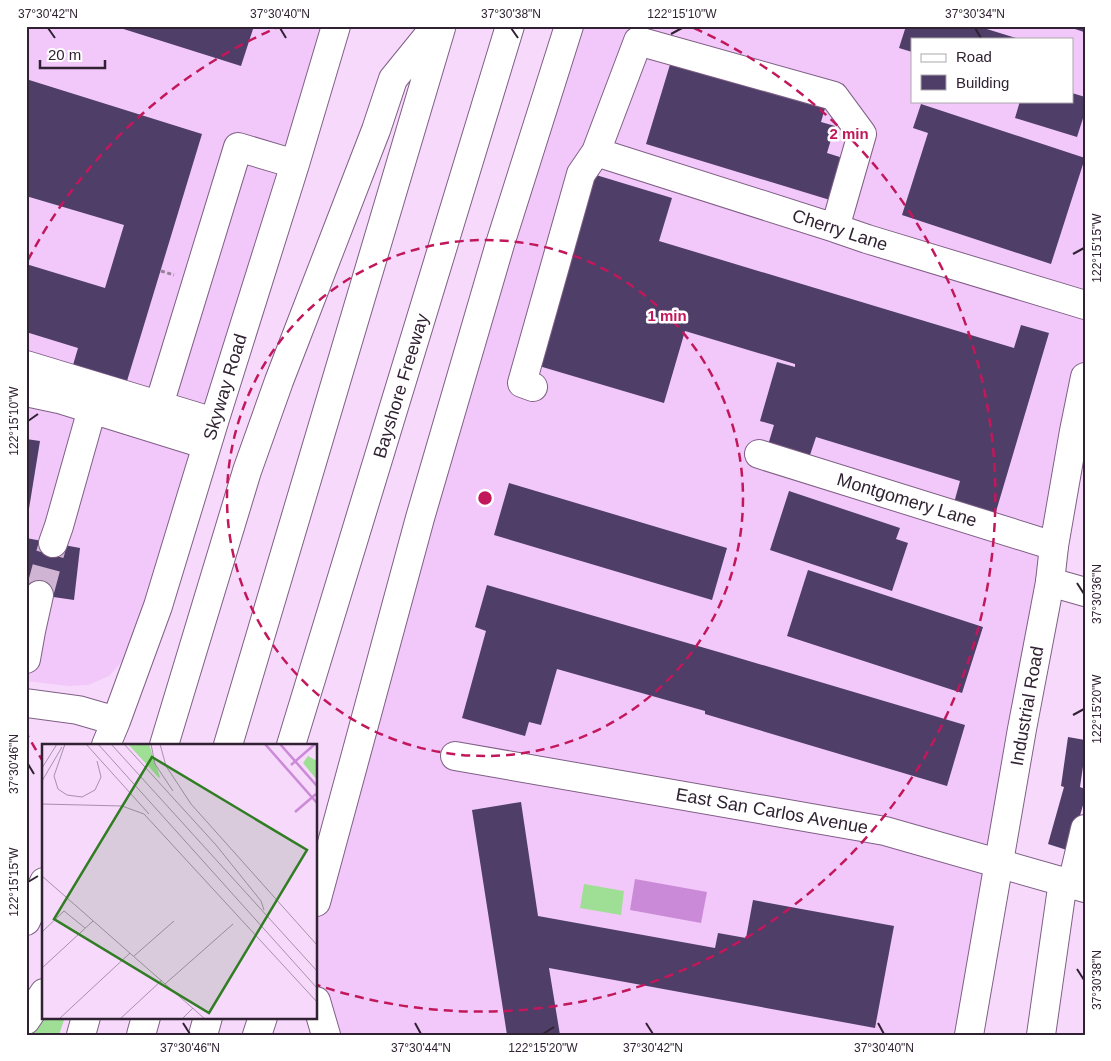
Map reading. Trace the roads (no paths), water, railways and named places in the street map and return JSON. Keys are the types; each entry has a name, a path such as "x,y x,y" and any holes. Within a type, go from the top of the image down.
{"main road":[{"name":"Skyway Road","path":"111,733 158,606 336,26"},
{"path":"164,739 250,462 279,381 376,130 393,79 436,26"},
{"path":"228,744 442,26"},
{"name":"Bayshore Freeway","path":"291,744 510,26"},
{"path":"318,895 420,518 500,244 569,26"},
{"path":"533,387 522,383 581,174 596,152 638,41 834,96 862,134 835,228"},
{"path":"159,405 238,147 295,164"},
{"name":"Cherry Lane","path":"596,152 867,239 1085,305"},
{"path":"26,365 159,405 211,434"},
{"name":"Industrial Road","path":"970,1035 1022,730 1050,582 1054,546 1074,431 1085,377"},
{"path":"26,392 92,409 211,434"},
{"path":"53,543 92,409"},
{"name":"Montgomery Lane","path":"759,454 1054,546"},
{"path":"318,834 354,716 420,518"},
{"path":"1050,582 1085,592"},
{"path":"26,659 39,595"},
{"path":"26,703 78,710 111,733"},
{"name":"East San Carlos Avenue","path":"455,756 885,830 1073,884"},
{"path":"1041,1035 1084,834"},
{"path":"26,921 42,886"},
{"path":"26,1020 42,996"},
{"path":"318,1008 326,1035"},
{"path":"81,1035 86,1018"},
{"path":"141,1035 146,1018"},
{"path":"203,1035 208,1018"},
{"path":"257,1035 263,1018"}],"tunnel":[{"path":"39,595 53,543"}]}
